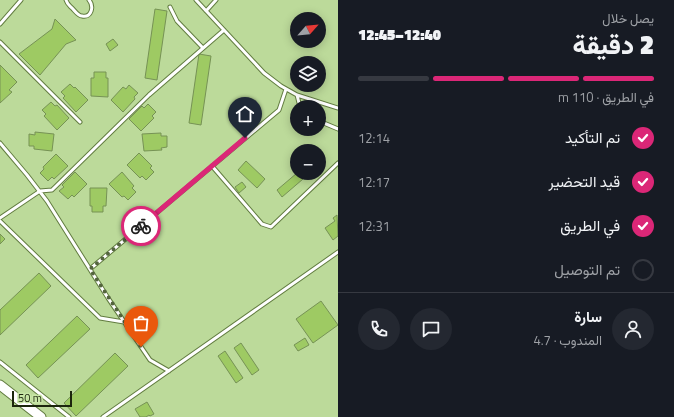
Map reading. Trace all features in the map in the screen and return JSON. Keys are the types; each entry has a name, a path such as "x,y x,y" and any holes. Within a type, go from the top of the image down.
{"main road":[{"path":"0,385 41,417"}],"lane":[{"path":"0,24 21,0"},
{"path":"66,0 80,16 89,14 92,9 89,0"},
{"path":"196,0 264,73 297,95 338,108"},
{"path":"206,11 212,2 216,0"},
{"path":"170,7 177,21 203,48"},
{"path":"0,218 40,191 52,190 149,95 224,30"},
{"path":"0,42 80,122"},
{"path":"90,269 278,110 286,89"},
{"path":"297,95 298,100"},
{"path":"326,124 338,129"},
{"path":"0,143 40,191 150,360 169,371"},
{"path":"212,166 262,224 271,227 338,163"},
{"path":"0,221 100,318 124,322"},
{"path":"103,417 338,252"},
{"path":"0,362 69,417"}],"building":[{"path":"155,9 167,11 157,80 145,78"},
{"path":"55,19 76,40 66,44 40,75 19,54 52,29"},
{"path":"113,39 118,45 110,51 106,44"},
{"path":"199,54 211,56 201,125 189,123"},
{"path":"0,65 17,82 9,90 12,92 0,103"},
{"path":"94,72 106,72 106,78 108,78 108,97 91,96 91,78 94,78"},
{"path":"70,84 88,100 76,112 63,98 65,96 61,92"},
{"path":"129,85 138,93 134,97 135,99 123,112 111,100 123,87 126,89"},
{"path":"51,102 55,106 57,105 69,118 57,130 44,116 46,114 42,110"},
{"path":"148,104 156,112 152,116 154,118 141,131 129,119 142,106 144,108"},
{"path":"35,132 54,134 52,151 34,149 34,146 29,146 29,134 35,135"},
{"path":"161,133 161,136 167,136 167,147 161,148 162,150 144,151 142,134"},
{"path":"139,153 152,166 150,168 154,172 146,180 142,176 140,178 127,165"},
{"path":"56,154 68,166 54,179 52,177 48,181 40,173 44,169 43,167"},
{"path":"246,161 265,179 257,188 238,170"},
{"path":"75,172 87,184 74,197 72,195 68,199 59,191 64,187 62,185"},
{"path":"122,172 134,186 132,188 136,192 128,200 124,196 122,197 109,184"},
{"path":"290,179 302,180 282,197 277,190"},
{"path":"242,182 246,187 239,193 235,187"},
{"path":"90,188 107,188 106,206 103,206 103,212 92,212 92,206 90,206"},
{"path":"337,215 338,236 333,240 325,228 335,221 333,218"},
{"path":"0,234 5,239 0,244"},
{"path":"39,273 51,286 0,335 0,310"},
{"path":"321,301 338,325 313,343 296,319"},
{"path":"77,316 90,329 38,378 26,365"},
{"path":"305,338 309,345 298,351 294,345"},
{"path":"241,343 259,370 252,375 234,348"},
{"path":"225,351 243,378 236,383 218,356"},
{"path":"115,353 128,366 76,416 64,403"},
{"path":"147,402 154,414 146,417 140,417 135,409"}],"way so far":[{"path":"141,226 90,269 141,347"}],"route":[{"path":"141,226 245,138"}]}
